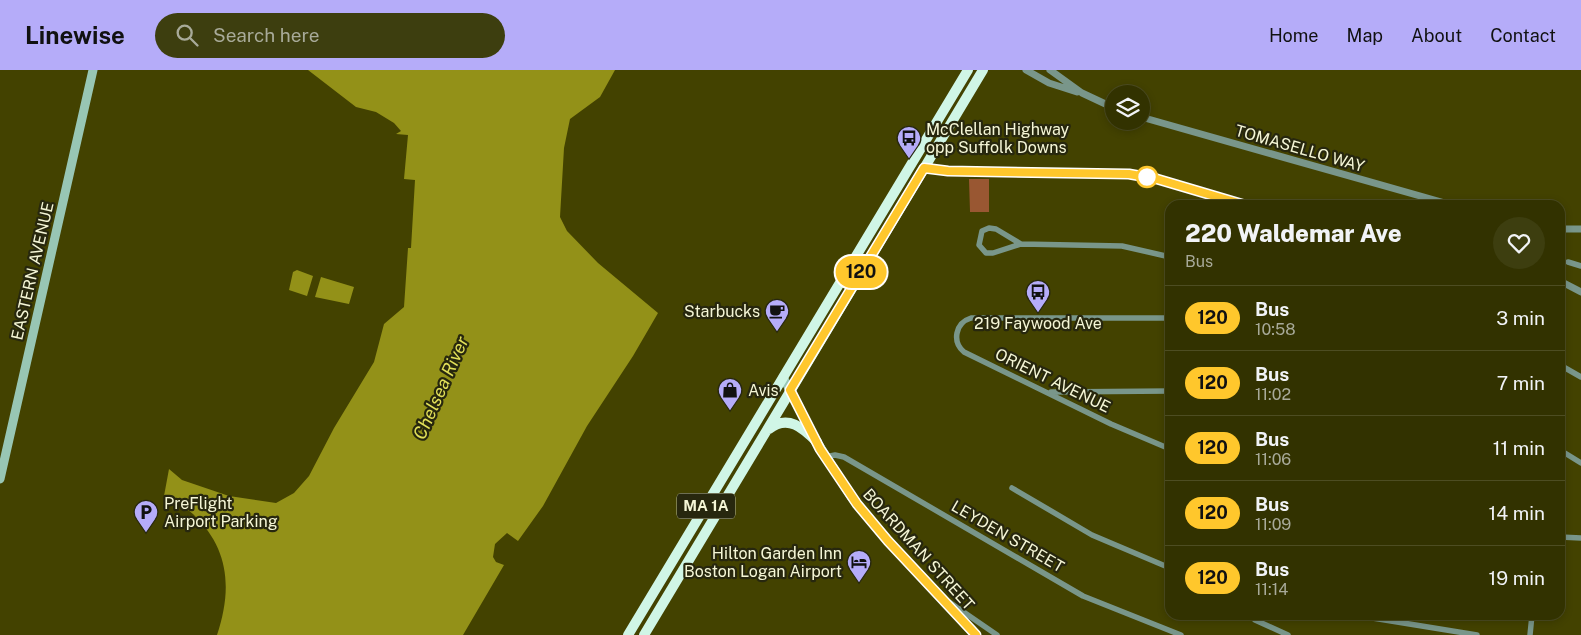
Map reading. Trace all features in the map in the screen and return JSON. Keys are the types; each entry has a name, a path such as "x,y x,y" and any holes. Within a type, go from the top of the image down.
{"highway":[{"name":"MA 1A","path":"628,635 968,70"},
{"name":"MA 1A","path":"644,635 983,70"},
{"path":"764,433 778,423 789,422 801,428 817,442"}],"main road":[{"name":"EASTERN AVENUE","path":"0,479 3,456 93,70"},
{"name":"BOARDMAN STREET","path":"783,377 825,457 866,516 974,634"}],"street":[{"path":"1026,70 1053,85 1082,93 1105,104"},
{"path":"1050,70 1082,93"},
{"name":"TOMASELLO WAY","path":"1150,120 1434,200"},
{"path":"924,168 948,171 1129,174 1157,179 1228,200"},
{"path":"1021,244 996,229 982,231 979,237 979,245 982,250 990,254 1021,244 1122,246 1165,256"},
{"path":"1565,229 1581,229"},
{"path":"1568,262 1581,266"},
{"path":"1565,284 1581,292"},
{"name":"ORIENT AVENUE","path":"1165,318 971,318 963,322 957,331 958,342 962,350 1111,424 1165,446"},
{"path":"1565,368 1581,377"},
{"path":"1048,392 1165,391"},
{"path":"1565,453 1581,462"},
{"name":"LEYDEN STREET","path":"825,457 835,455 844,457 1084,596 1181,635"},
{"path":"1012,488 1092,535 1165,566"},
{"path":"1565,536 1581,538"},
{"path":"942,597 997,635"},
{"path":"1255,620 1288,635"},
{"path":"1384,620 1476,635"},
{"path":"1530,635 1532,620"},
{"path":"974,634 984,626"}],"shaded area":[{"path":"969,179 989,179 989,212 970,212"}],"water":[{"name":"Chelsea River","path":"308,70 615,70 600,97 570,119 564,148 560,217 567,231 598,263 658,313 633,356 587,426 543,506 518,541 507,533 495,544 493,557 496,562 504,565 463,635 217,635 225,602 226,586 221,556 205,527 193,514 183,506 164,496 169,469 182,480 229,496 276,503 294,493 309,476 334,428 374,362 384,324 404,307 408,248 411,248 415,180 404,179 408,135 396,134 401,131 394,123 376,112 356,107"},
{"path":"297,270 313,276 307,296 289,290 293,272"},
{"path":"321,277 354,287 349,304 315,297"}],"bus line":[{"name":"120","path":"976,635 888,541 857,504 820,449 790,390 924,168 948,171 1108,172 1129,174 1157,179 1228,200"}],"place":[{"name":"McClellan Highway opp Suffolk Downs","path":"909,159"},
{"name":"219 Faywood Ave","path":"1038,313"},
{"name":"Starbucks","path":"777,332"},
{"name":"Avis","path":"730,411"},
{"name":"PreFlight Airport Parking","path":"146,533"},
{"name":"Hilton Garden Inn Boston Logan Airport","path":"859,583"}]}
